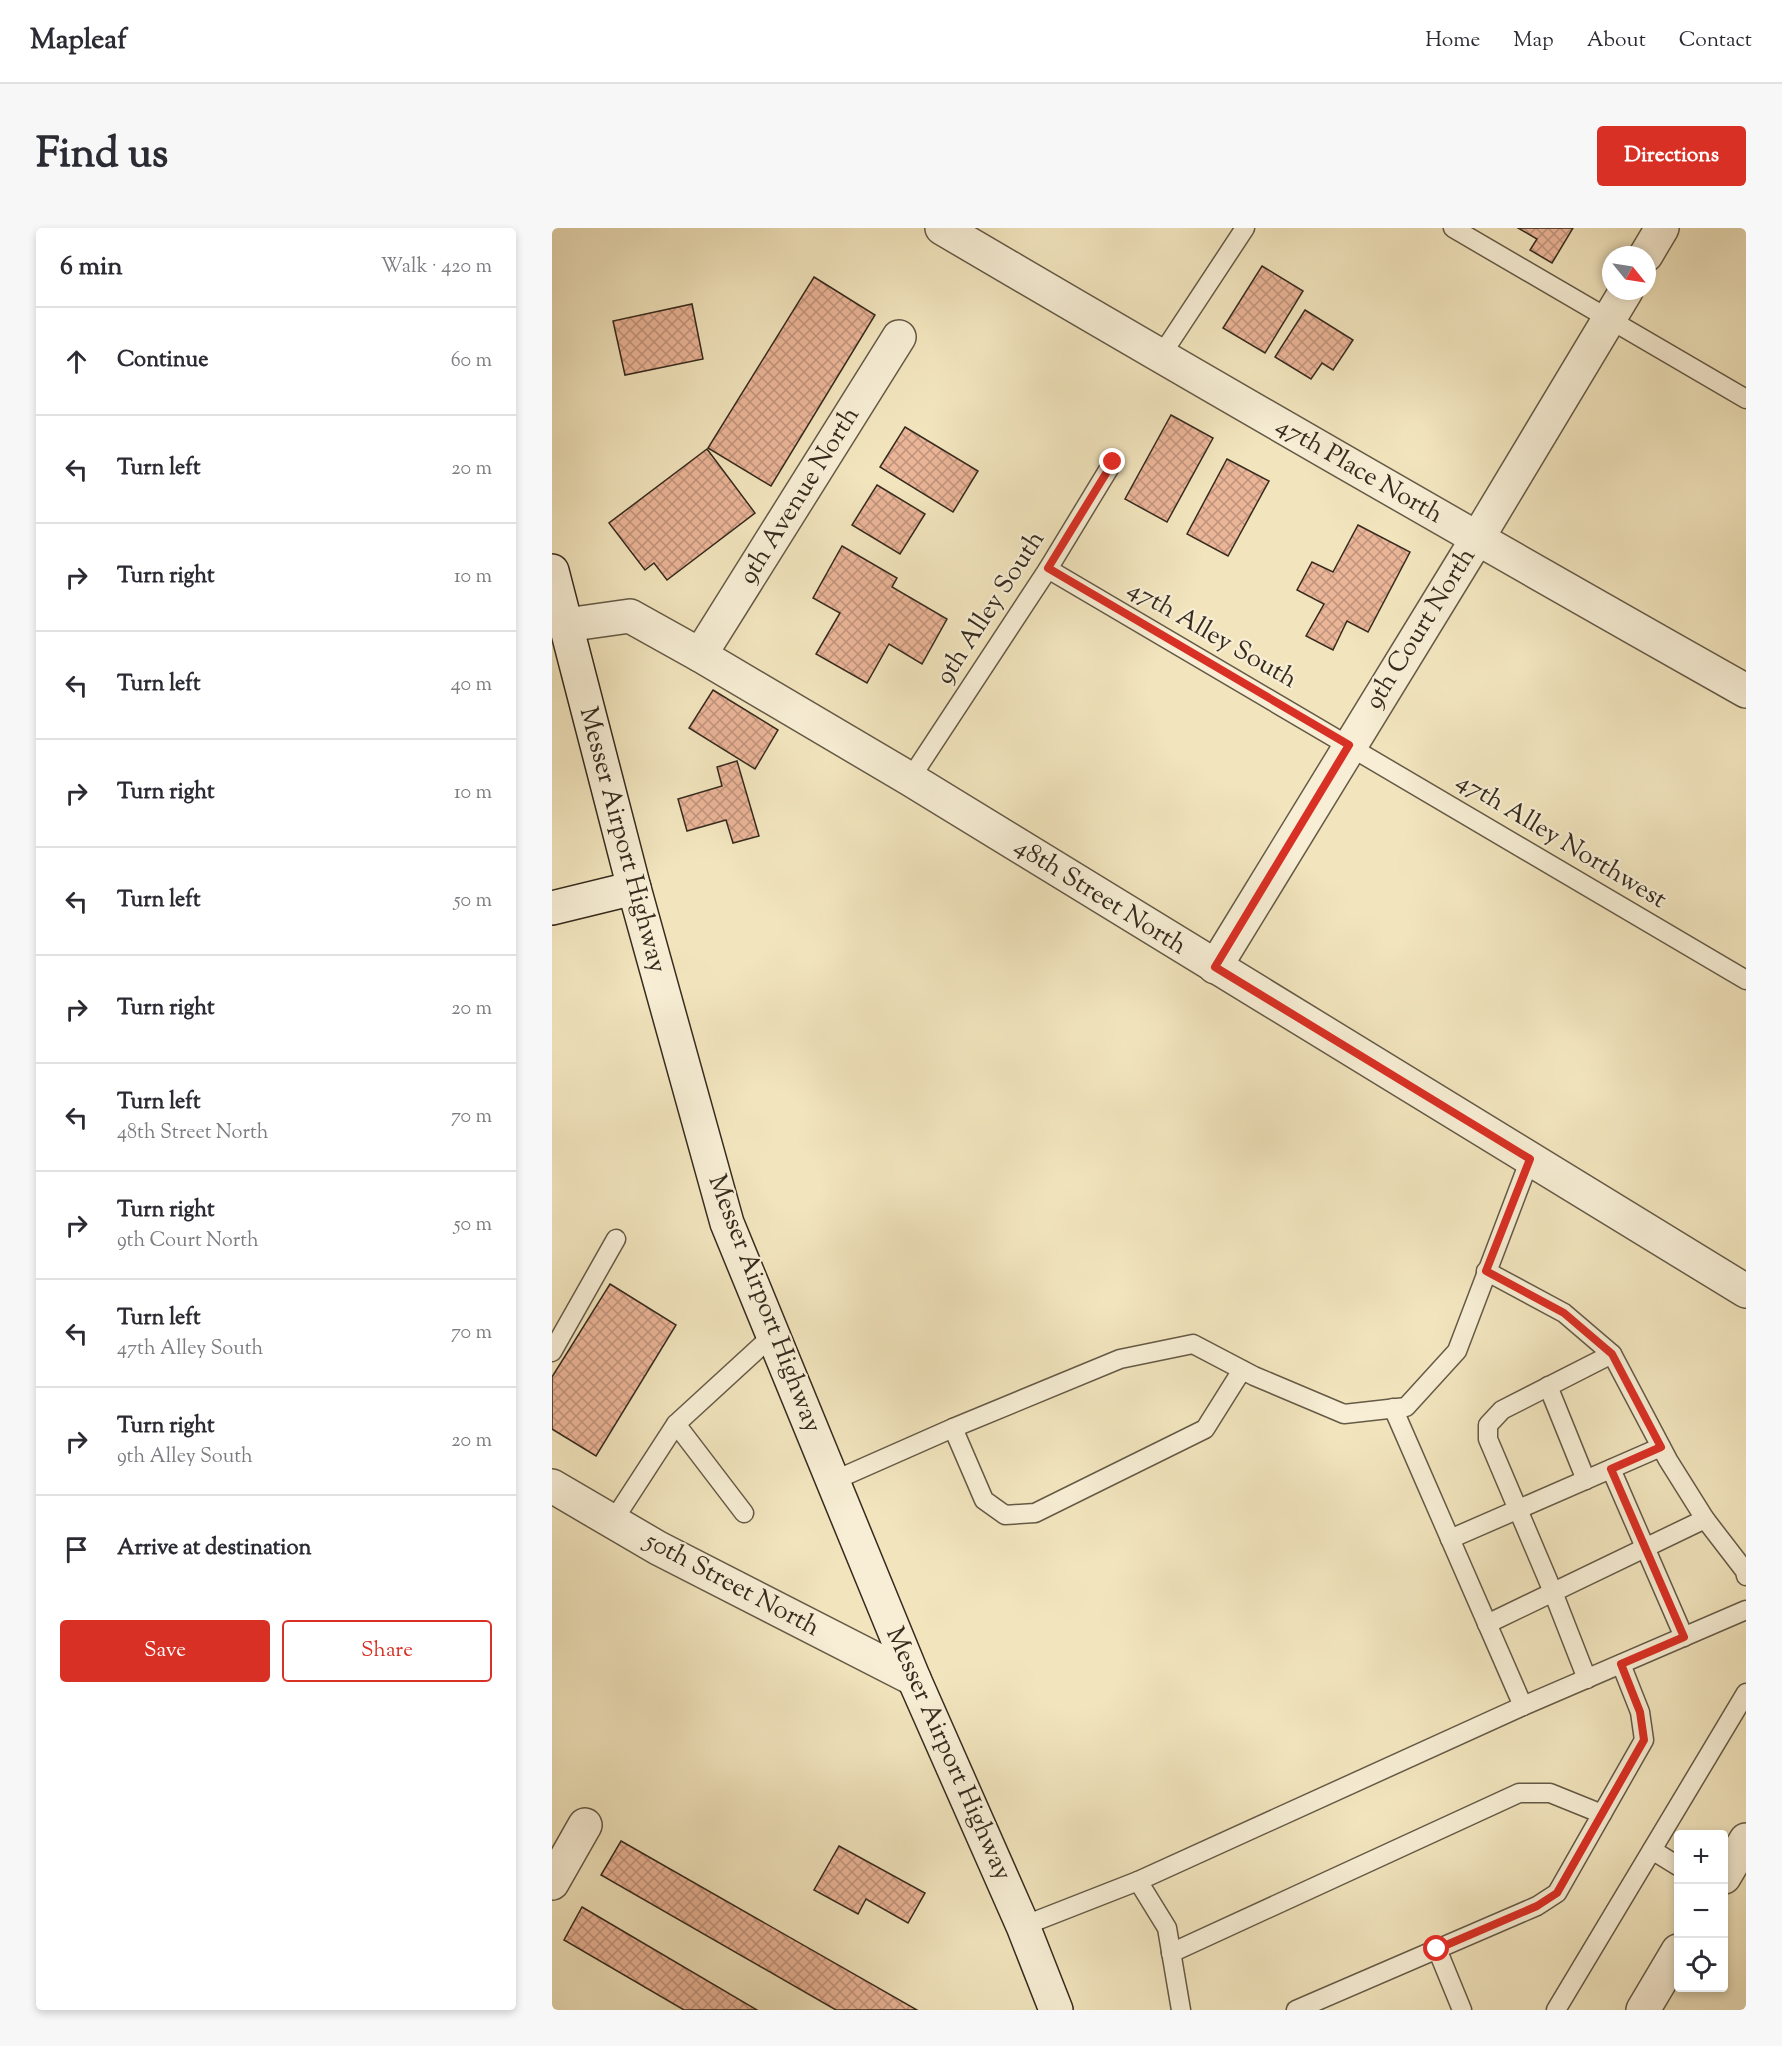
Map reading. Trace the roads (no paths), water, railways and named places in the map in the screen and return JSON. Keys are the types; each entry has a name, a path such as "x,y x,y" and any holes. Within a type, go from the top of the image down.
{"street":[{"name":"47th Place North","path":"942,228 1477,540 1746,691"},
{"path":"1651,246 1662,228"},
{"name":"9th Court North","path":"1215,967 1349,745 1477,540 1621,300"},
{"name":"9th Avenue North","path":"700,655 899,337"},
{"name":"Messer Airport Highway","path":"552,571 559,621 727,1223 914,1679 1023,1926 1056,2010"},
{"name":"48th Street North","path":"559,621 630,616 700,655 910,780 1746,1291"},
{"path":"552,908 634,888"},
{"name":"50th Street North","path":"552,1486 658,1548 914,1679"},
{"path":"552,1883 585,1825"},
{"path":"1728,1870 1746,1840"},
{"path":"1643,2010 1674,1958"},
{"path":"1029,2010 1037,1961"}],"lane":[{"path":"1160,357 1245,228"},
{"path":"1453,228 1746,399"},
{"name":"9th Alley South","path":"910,780 1048,568 1113,462"},
{"name":"47th Alley South","path":"1048,568 1349,745"},
{"name":"47th Alley Northwest","path":"1349,745 1746,980"},
{"path":"833,1481 952,1428 1120,1359 1193,1344 1242,1370 1344,1414 1406,1407 1457,1351 1530,1159"},
{"path":"552,1352 616,1239"},
{"path":"1486,1271 1564,1313 1612,1354 1661,1447 1705,1519 1745,1571 1746,1576"},
{"path":"613,1521 676,1424 773,1335"},
{"path":"1587,1679 1488,1439 1488,1425 1502,1410 1612,1354"},
{"path":"952,1428 984,1500 1005,1515 1035,1513 1205,1429 1242,1370"},
{"path":"1548,1386 1586,1480"},
{"path":"1393,1408 1523,1706"},
{"path":"676,1424 744,1513"},
{"path":"1450,1539 1661,1447"},
{"path":"1611,1469 1684,1637"},
{"path":"1487,1624 1705,1519"},
{"path":"1023,1926 1138,1881 1523,1706 1746,1610"},
{"path":"1296,2010 1537,1906 1557,1893 1644,1740 1640,1712 1621,1664"},
{"path":"1556,2010 1746,1694"},
{"path":"1171,1953 1518,1793 1550,1793 1602,1814"},
{"path":"1652,1850 1674,1864"},
{"path":"1138,1881 1167,1928 1181,2010"},
{"path":"1437,1949 1462,2010"}]}
